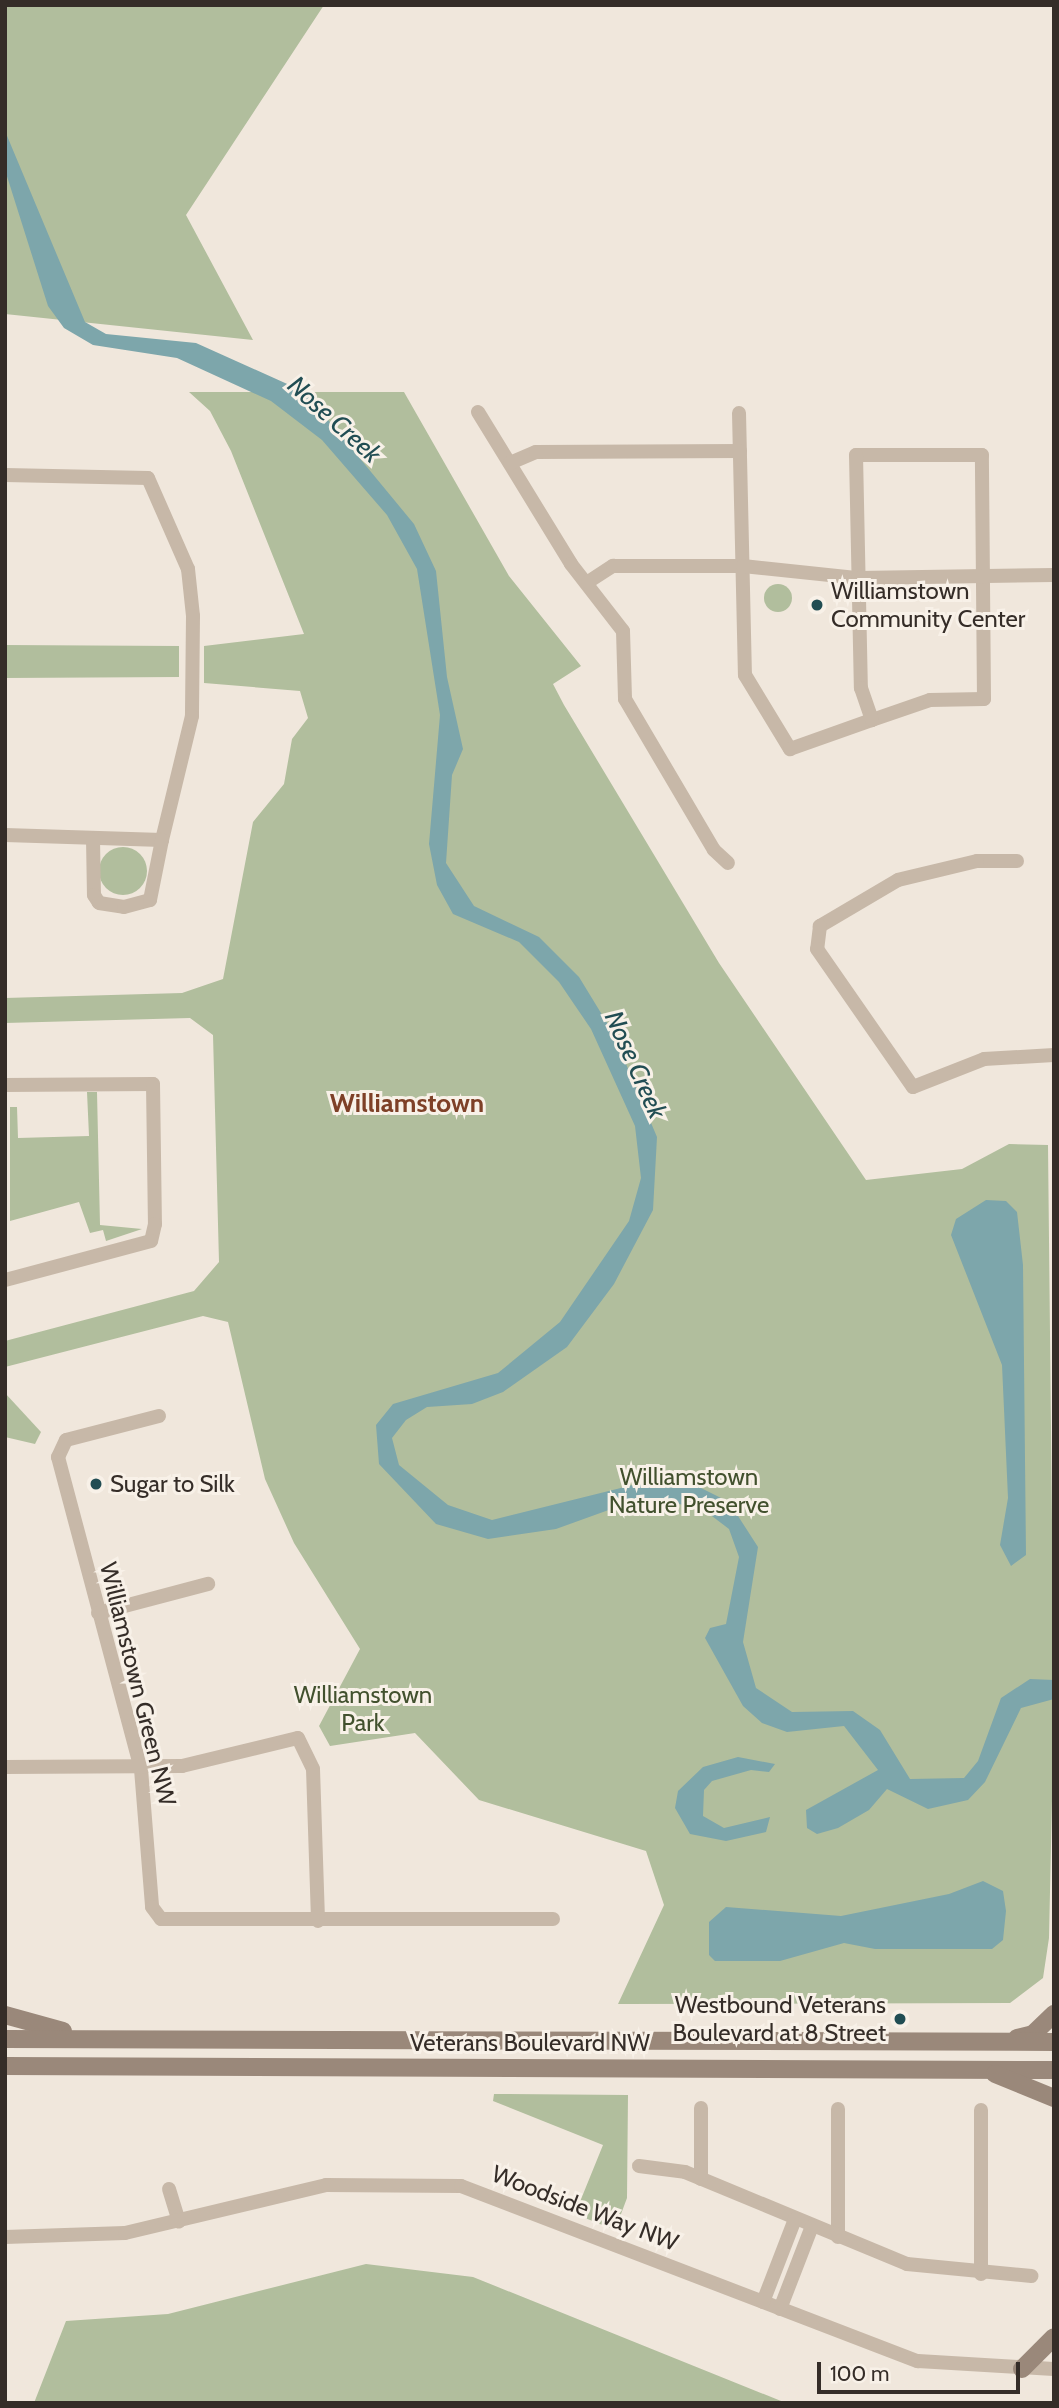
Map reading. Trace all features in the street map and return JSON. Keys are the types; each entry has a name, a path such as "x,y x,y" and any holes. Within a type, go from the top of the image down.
{"main road":[{"path":"998,2042 1032,2034 1054,2014"},
{"path":"5,2015 97,2039"},
{"name":"Veterans Boulevard NW","path":"5,2039 1054,2042"},
{"name":"Veterans Boulevard NW","path":"5,2066 1054,2070"},
{"path":"982,2069 1054,2098"},
{"path":"1022,2369 1054,2337"}],"street":[{"path":"478,412 587,582 623,631 625,699 728,863"},
{"path":"740,412 745,675 790,748 872,720 930,699 984,699 990,579 982,455 856,455 861,688 872,720"},
{"path":"510,463 536,452 740,451"},
{"path":"5,475 132,475 148,478 157,490 188,569 193,616 192,716 150,900 124,906 99,903 94,895 93,839"},
{"path":"587,582 613,566 743,566 858,578 990,579 1054,575"},
{"path":"990,579 1054,584"},
{"path":"5,835 162,840"},
{"path":"1017,860 977,860 898,880 820,926 817,949 913,1087 985,1059 1054,1055"},
{"path":"5,1085 153,1084 155,1224 150,1241 5,1280"},
{"name":"Williamstown Green NW","path":"159,1416 59,1445 98,1613 141,1769 152,1907 161,1919 553,1919"},
{"path":"98,1613 208,1584"},
{"path":"5,1767 141,1769 207,1762 298,1738 313,1769 318,1921"},
{"path":"701,2108 701,2179"},
{"path":"838,2109 838,2237"},
{"path":"981,2110 981,2274"},
{"path":"639,2166 673,2168 907,2264 981,2274 1031,2276"},
{"name":"Woodside Way NW","path":"5,2237 85,2237 179,2222 326,2185 460,2186 501,2196 780,2309 918,2361 1054,2369"},
{"path":"169,2189 179,2222"},
{"path":"763,2302 795,2219"},
{"path":"780,2309 812,2226"}],"green space":[{"path":"5,5 324,5 186,215 253,340 5,314"},
{"name":"Williamstown Nature Preserve","path":"189,392 404,392 509,576 581,666 553,684 564,705 719,963 866,1180 962,1169 1009,1144 1048,1145 1054,1709 1049,1938 1043,1978 1010,2003 618,2004 664,1905 646,1851 479,1800 415,1733 330,1746 319,1726 360,1649 294,1543 265,1479 228,1322 203,1316 5,1367 5,1341 194,1291 219,1262 213,1035 190,1018 5,1023 5,998 182,993 223,979 253,822 284,784 292,739 308,718 300,691 204,683 204,646 304,634 231,451 210,411"},
{"path":"778,584 788,588 792,598 788,608 778,612 768,608 764,598 768,588"},
{"path":"5,645 179,646 179,677 5,678"},
{"path":"123,847 140,854 147,871 140,888 123,895 106,888 99,871 106,854"},
{"path":"87,1092 97,1092 100,1225 142,1229 106,1241 103,1230 90,1233 79,1202 10,1221 10,1107 17,1107 18,1138 89,1136"},
{"path":"5,1393 41,1432 35,1444 5,1437"},
{"path":"494,2094 628,2095 627,2198 615,2230 575,2214 603,2145 493,2101"},
{"path":"366,2264 473,2277 786,2403 34,2403 66,2321 168,2314"}],"water":[{"path":"5,131 85,322 106,334 196,343 305,392 414,524 436,571 447,677 463,749 452,775 446,863 474,906 539,937 579,977 612,1031 657,1137 653,1210 614,1284 567,1347 503,1392 472,1404 427,1407 406,1420 392,1438 399,1465 448,1505 492,1520 653,1480 691,1483 729,1502 758,1547 743,1642 756,1688 792,1712 853,1711 880,1730 910,1779 964,1778 978,1761 1001,1698 1030,1679 1054,1680 1054,1699 1021,1708 985,1782 968,1800 928,1809 887,1789 869,1810 838,1828 817,1834 807,1828 806,1810 878,1770 844,1726 787,1732 762,1723 743,1706 705,1638 710,1628 726,1624 739,1557 729,1529 704,1510 667,1501 628,1503 556,1529 488,1539 436,1524 379,1464 376,1425 393,1404 498,1373 560,1322 629,1221 641,1178 635,1126 591,1029 559,982 519,942 453,914 437,885 429,844 440,715 417,569 387,515 322,440 271,401 177,358 93,345 64,328 48,306 5,170"},
{"path":"986,1200 1006,1201 1017,1212 1023,1265 1026,1555 1011,1566 1000,1545 1008,1498 1002,1365 951,1235 956,1219"},
{"path":"738,1757 775,1764 769,1772 751,1770 712,1781 704,1790 703,1816 724,1828 770,1817 766,1832 726,1841 690,1834 675,1808 678,1791 703,1767"},
{"path":"983,1881 1003,1891 1006,1911 1003,1940 992,1949 875,1949 844,1943 780,1961 715,1961 709,1955 709,1922 726,1907 841,1916 949,1894"}],"place":[{"name":"Williamstown Community Center","path":"817,605"},
{"name":"Sugar to Silk","path":"96,1484"},
{"name":"Westbound Veterans Boulevard at 8 Street","path":"900,2019"}],"district":[{"name":"Williamstown","path":"407,1104"}],"water label":[{"name":"Nose Creek","path":"334,420"},
{"name":"Nose Creek","path":"635,1065"}],"park label":[{"name":"Williamstown Park","path":"363,1709"}]}
